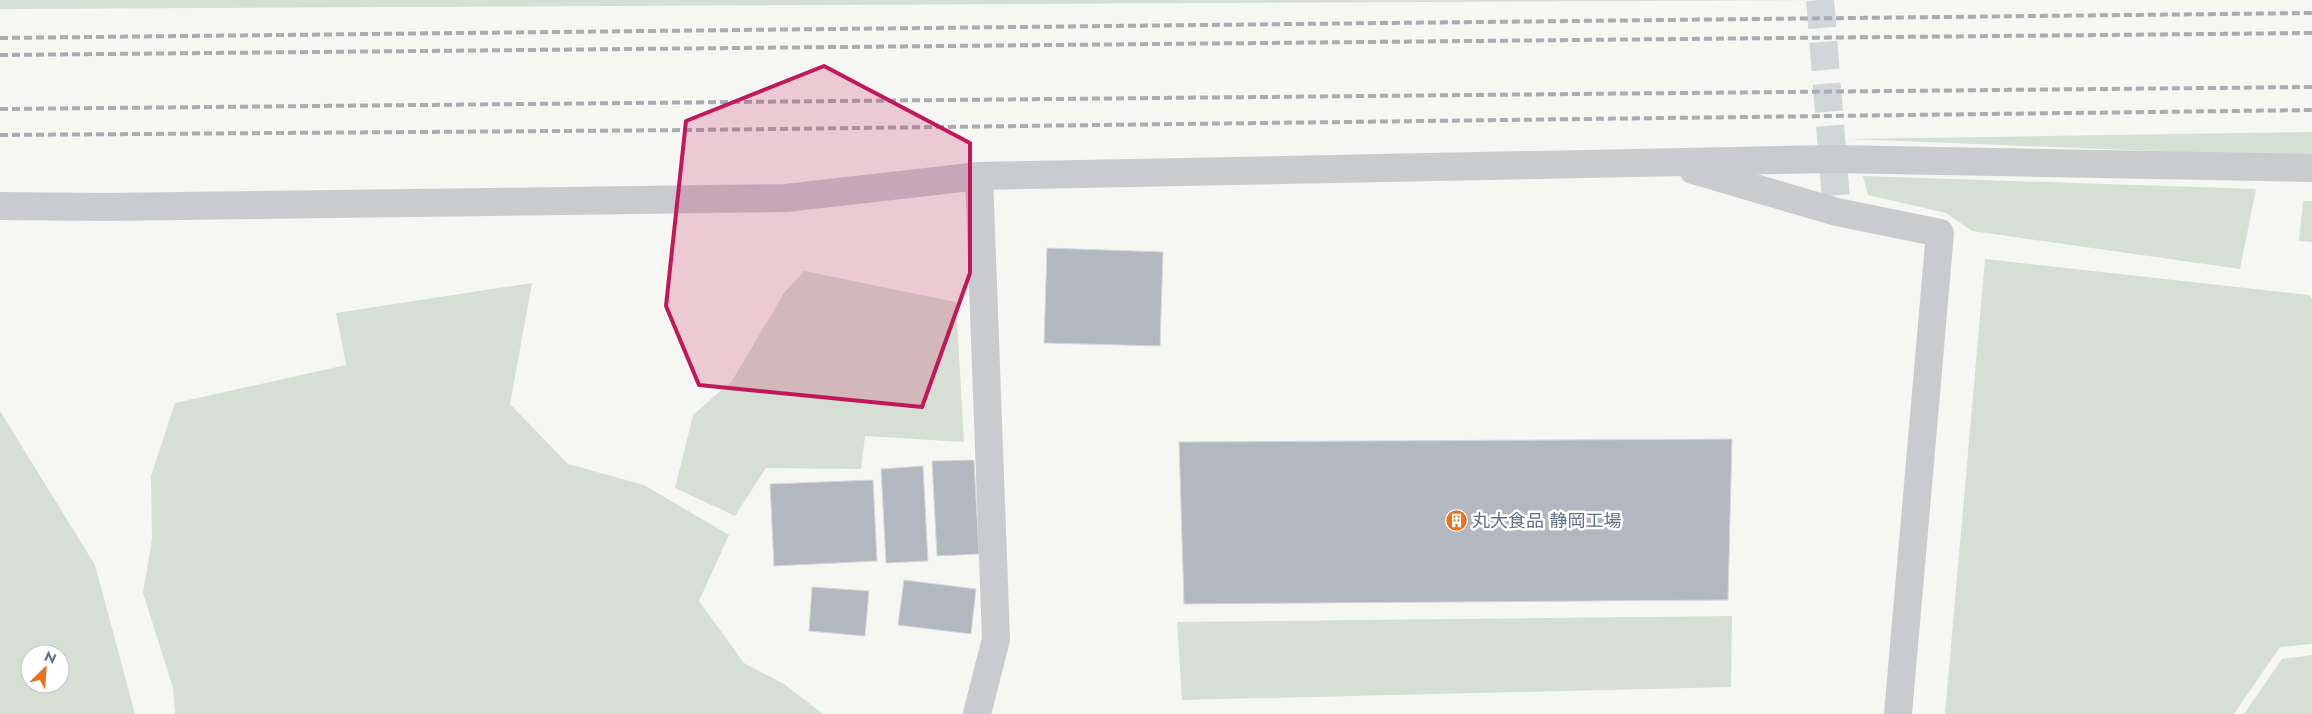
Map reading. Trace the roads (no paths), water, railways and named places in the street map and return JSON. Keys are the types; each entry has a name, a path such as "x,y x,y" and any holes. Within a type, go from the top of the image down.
{"street":[{"path":"0,206 105,207 786,198 979,176 1834,159 2312,168"},
{"path":"1668,162 1837,212 1940,233 1898,714"},
{"path":"977,714 996,640 979,176"}],"tunnel":[{"path":"1820,0 1837,212"}],"railway":[{"path":"0,38 2312,13"},
{"path":"0,55 2312,33"},
{"path":"0,109 2312,87"},
{"path":"0,135 696,130 2312,110"}],"place":[{"name":"丸大食品 静岡工場","path":"1456,521"}]}
